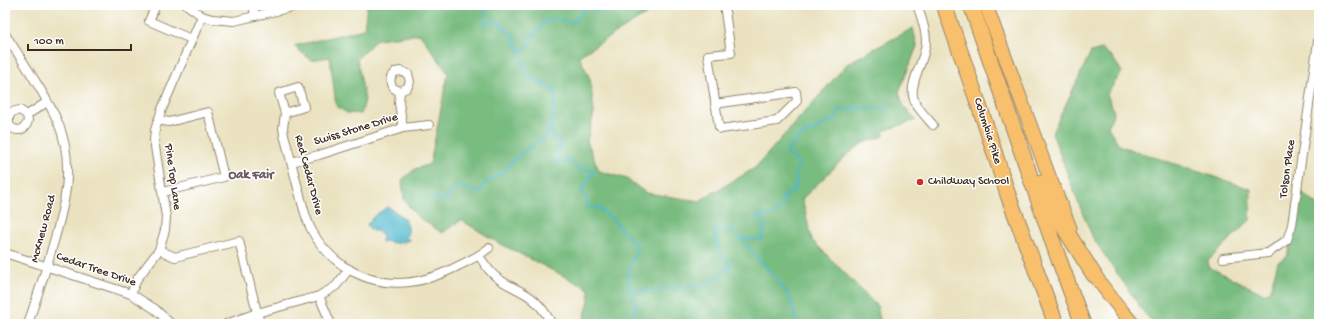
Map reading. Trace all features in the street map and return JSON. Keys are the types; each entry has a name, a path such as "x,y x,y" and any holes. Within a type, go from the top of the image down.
{"highway":[{"name":"Columbia Pike","path":"944,5 1008,195 1054,319"},
{"path":"971,5 1058,257 1083,324"},
{"path":"993,68 1039,180 1056,214 1094,275"}],"main road":[{"path":"986,5 1056,195 1074,237 1094,275 1133,324"}],"street":[{"path":"156,5 149,21 191,39"},
{"path":"187,5 202,16 212,19 234,21 301,5"},
{"path":"253,5 256,16"},
{"path":"715,104 796,92 797,100 777,121 721,129 719,127 715,104 708,55 731,52 724,5"},
{"path":"917,5 925,32 926,41 923,56 914,79 912,95 917,107 933,125"},
{"name":"Pine Top Lane","path":"131,294 137,279 159,250 165,230 166,217 163,192 154,140 158,120 202,16"},
{"name":"McKnew Road","path":"5,34 57,121 62,134 68,164 68,182 62,216 28,324"},
{"name":"Tolson Place","path":"1223,258 1268,253 1287,240 1292,225 1319,34"},
{"path":"400,91 403,128"},
{"path":"27,115 47,102"},
{"path":"158,120 169,122 208,112 224,177 163,192"},
{"name":"Red Cedar Drive","path":"285,113 283,128 304,210 312,231 328,252 349,269 370,279 380,281 397,283 415,282 438,276 479,256 488,248"},
{"name":"Swiss Stone Drive","path":"291,162 319,155 403,128 429,124"},
{"path":"159,250 175,257 239,241 260,324"},
{"name":"Cedar Tree Drive","path":"5,253 131,294 155,309 171,324"},
{"path":"479,256 495,276 507,284 524,292 538,304 552,324"},
{"path":"226,324 329,292 336,286 349,269"},
{"path":"319,296 331,324"}],"green space":[{"path":"367,5 661,5 579,56 590,79 594,113 587,141 599,171 627,179 646,193 699,201 755,168 848,63 913,28 917,46 899,92 903,105 916,120 883,131 884,136 863,143 848,154 802,199 812,240 877,306 881,324 582,324 589,301 589,289 497,242 461,220 442,233 417,216 404,200 402,180 415,169 430,164 448,73 420,34 377,39 357,59 365,100 361,114 347,113 336,106 330,57 311,60 294,46 364,29"},
{"path":"1102,49 1112,57 1122,72 1107,94 1114,112 1108,127 1120,146 1251,189 1250,220 1208,261 1209,267 1264,294 1270,291 1278,262 1287,257 1302,192 1319,206 1319,324 1155,324 1145,314 1093,238 1052,133 1091,52"}],"water":[{"path":"387,207 400,215 407,223 408,233 406,238 410,240 399,243 387,241 381,242 382,234 377,231 372,231 367,225 373,217"}],"waterway":[{"path":"486,5 485,24 496,20 514,36 527,76 556,91 552,134 561,143 556,163 571,161 579,169 595,171 581,190 586,197 588,207 600,208 638,248 628,272 629,292 707,285 731,266 719,251 714,232 732,229 770,271 790,297 797,324"},
{"path":"519,51 529,47 529,38 537,32 545,22 553,20 574,22 585,8 597,11 609,5"},
{"path":"739,238 761,240 766,224 756,216 772,216 785,203 782,197 793,193 794,186 798,182 795,178 798,162 786,153 799,137 836,119 838,110 864,108 882,109 887,105"},
{"path":"430,199 436,197 448,200 451,190 458,186 465,189 470,189 474,192 481,192 483,187 488,182 508,169 510,163 518,156 547,135 547,125 553,126"},
{"path":"633,324 632,315 637,307 632,299 635,292"}],"place":[{"name":"Childway School","path":"920,182"}],"district":[{"name":"Oak Fair","path":"251,175"}]}
